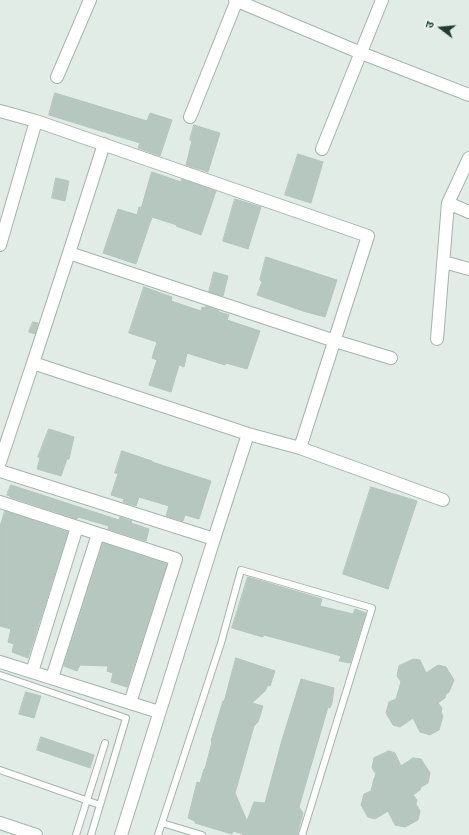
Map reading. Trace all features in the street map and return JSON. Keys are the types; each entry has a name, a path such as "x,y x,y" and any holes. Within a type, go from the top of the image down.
{"street":[{"path":"57,77 90,0"},
{"path":"190,117 236,0 361,53 469,96"},
{"path":"322,150 382,0"},
{"path":"0,111 36,121 104,144 368,236 300,448"},
{"path":"1,241 36,121"},
{"path":"0,462 104,144"},
{"path":"437,339 448,204 469,158"},
{"path":"448,204 469,212"},
{"path":"69,253 391,358"},
{"path":"444,262 469,269"},
{"path":"33,363 248,434 300,448 443,500"},
{"path":"121,835 158,712 248,434"},
{"path":"0,471 214,539"},
{"path":"1,505 77,527 176,559 130,703"},
{"path":"32,672 77,527"},
{"path":"52,678 98,534"},
{"path":"0,662 158,712"},
{"path":"0,823 36,835"}],"lane":[{"path":"158,835 221,643 241,570 372,608 302,835"},
{"path":"0,675 126,718 91,835"},
{"path":"76,835 105,743"},
{"path":"0,770 100,805"},
{"path":"162,823 202,835"}],"building":[{"path":"55,93 147,121 150,113 172,120 160,156 138,148 140,143 49,115"},
{"path":"194,125 220,133 208,172 186,165"},
{"path":"298,154 323,162 311,203 285,195"},
{"path":"152,172 181,182 182,179 216,191 201,235 152,217 136,264 103,253 118,209 137,215 139,207 141,208"},
{"path":"56,178 69,181 65,201 52,198"},
{"path":"235,199 261,207 248,249 223,241"},
{"path":"266,257 337,280 325,317 257,295 262,282 260,280"},
{"path":"214,272 228,276 223,296 209,292"},
{"path":"144,287 172,297 171,301 201,311 202,307 205,308 206,306 229,315 227,320 260,331 247,369 226,363 225,365 187,353 184,367 179,365 171,392 149,385 157,360 152,358 157,342 129,333"},
{"path":"33,322 38,323 35,334 29,332"},
{"path":"49,429 74,437 69,459 67,459 61,476 37,469 40,458 38,457"},
{"path":"122,451 211,481 199,519 185,515 183,521 166,516 169,506 139,497 136,506 123,502 124,499 111,495 118,474 115,473"},
{"path":"11,485 119,520 120,517 132,521 131,523 149,529 146,541 108,529 109,526 78,517 77,519 10,497 7,495"},
{"path":"371,487 417,501 388,589 343,574"},
{"path":"5,511 68,532 28,658 12,652 14,644 8,642 11,629 0,626 0,527"},
{"path":"103,543 167,564 127,687 111,682 113,673 107,671 108,666 80,665 77,671 64,666"},
{"path":"248,577 322,599 320,606 353,614 355,609 366,613 350,663 339,661 341,656 232,628"},
{"path":"236,658 275,671 270,686 268,685 265,691 252,703 263,706 258,722 254,726 235,793 247,821 254,802 265,803 282,740 301,679 334,688 332,703 330,708 328,707 299,807 303,813 297,835 243,835 233,831 232,834 195,823 195,821 188,818 197,782 200,783 205,769 211,741"},
{"path":"414,659 420,660 426,673 438,665 446,667 454,680 445,698 438,703 442,708 441,712 443,716 439,730 430,735 420,732 413,718 400,727 393,725 386,713 389,702 396,699 401,682 397,676 399,666"},
{"path":"26,692 41,696 34,718 19,714"},
{"path":"41,737 94,755 90,768 37,750"},
{"path":"389,751 395,753 401,766 413,758 421,759 430,773 428,783 421,787 420,790 413,795 417,800 416,804 420,811 418,820 405,827 395,825 388,811 375,819 368,817 361,805 364,794 371,791 376,774 372,768 374,758"}]}
